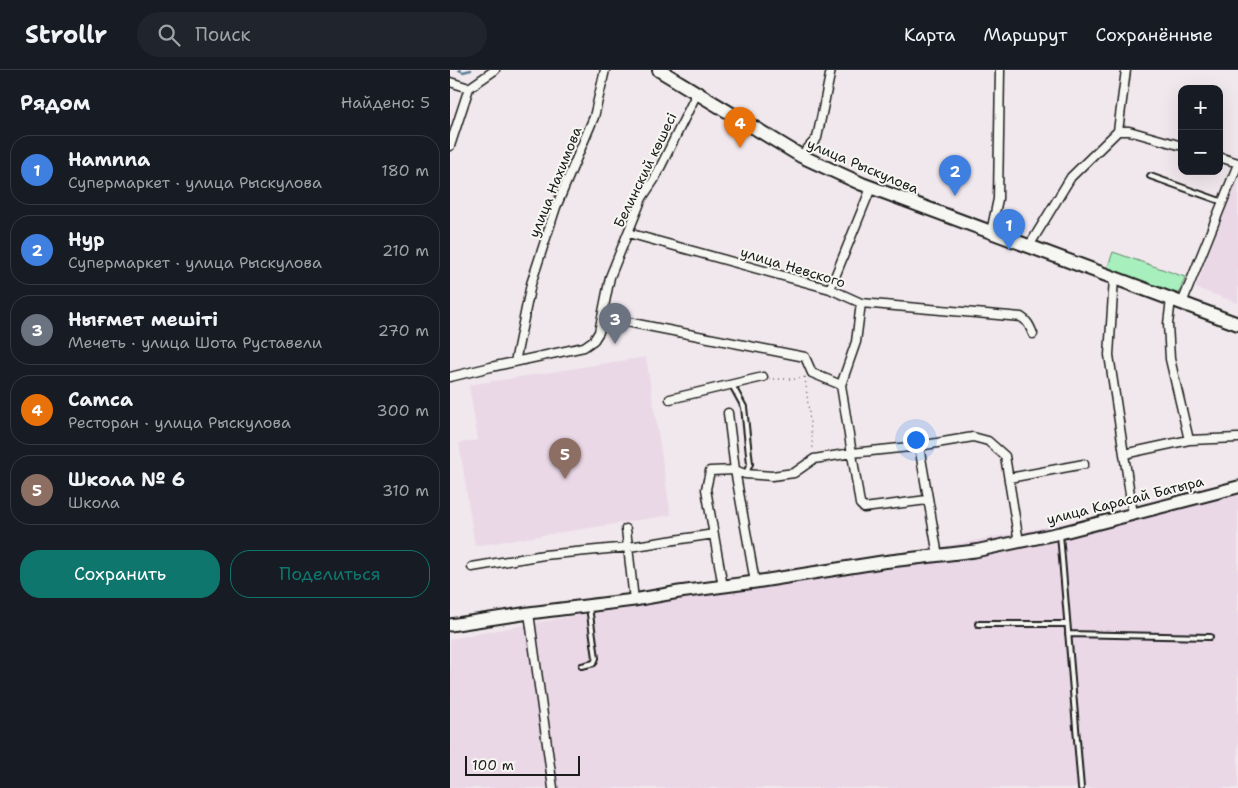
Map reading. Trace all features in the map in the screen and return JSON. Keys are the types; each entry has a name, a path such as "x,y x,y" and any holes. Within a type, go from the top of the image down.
{"main road":[{"name":"улица Рыскулова","path":"659,70 801,156 871,188 1238,324"},
{"name":"улица Карасай Батыра","path":"450,626 529,613 634,600 882,562 975,550 1060,533 1238,486"}],"street":[{"path":"450,146 469,88 495,70"},
{"name":"улица Нахимова","path":"515,362 531,284 556,207 594,118 605,70"},
{"path":"801,156 817,138 831,70"},
{"path":"991,232 998,199 1000,70"},
{"path":"1029,246 1071,177 1118,131 1126,70"},
{"path":"450,82 469,88"},
{"name":"Белинский көшесi","path":"450,377 584,347 594,340 599,332 610,277 642,198 654,180 697,93"},
{"path":"1118,131 1129,131 1178,145"},
{"path":"1189,440 1170,359 1168,324 1176,301 1223,202 1238,164 1223,158"},
{"path":"830,289 871,188"},
{"name":"улица Невского","path":"628,233 830,289 861,303 1015,316 1025,320 1033,334"},
{"path":"1114,278 1109,355 1133,514"},
{"path":"861,303 856,342 841,385 861,507 928,500"},
{"path":"602,317 806,356 812,373 841,385"},
{"path":"670,399 763,377"},
{"path":"728,413 735,470 755,582"},
{"path":"723,587 706,488 710,472 735,470 745,474 772,476 794,473 814,459 919,446 973,437 988,441 1005,456 1019,542"},
{"path":"1124,454 1189,440 1238,438"},
{"path":"919,446 938,556"},
{"path":"1009,478 1084,464"},
{"path":"626,529 634,600"},
{"path":"472,567 544,555 629,547 714,534"},
{"path":"529,613 553,788"}],"lane":[{"path":"1150,176 1223,202"},
{"path":"732,385 744,407 750,464 745,474"},
{"path":"1060,533 1080,788"},
{"path":"582,666 594,663 596,658 589,605"},
{"path":"978,624 1067,624"},
{"path":"1068,634 1210,637"}],"path":[{"path":"763,377 772,380 805,377 814,459"}],"shaded area":[{"path":"1238,173 1238,303 1196,288"},
{"path":"646,357 671,515 475,546 459,443 478,440 469,385"},
{"path":"1238,491 1238,788 450,788 450,639"}],"green space":[{"path":"1113,252 1185,277 1179,294 1107,269"}],"waterway":[{"path":"459,70 463,72 471,70"}],"place":[{"name":"Camca","path":"740,148"},
{"name":"Hyp","path":"955,196"},
{"name":"Hamnna","path":"1009,250"},
{"name":"Нығмет мешіті","path":"615,344"},
{"name":"Школа № 6","path":"565,479"}]}
